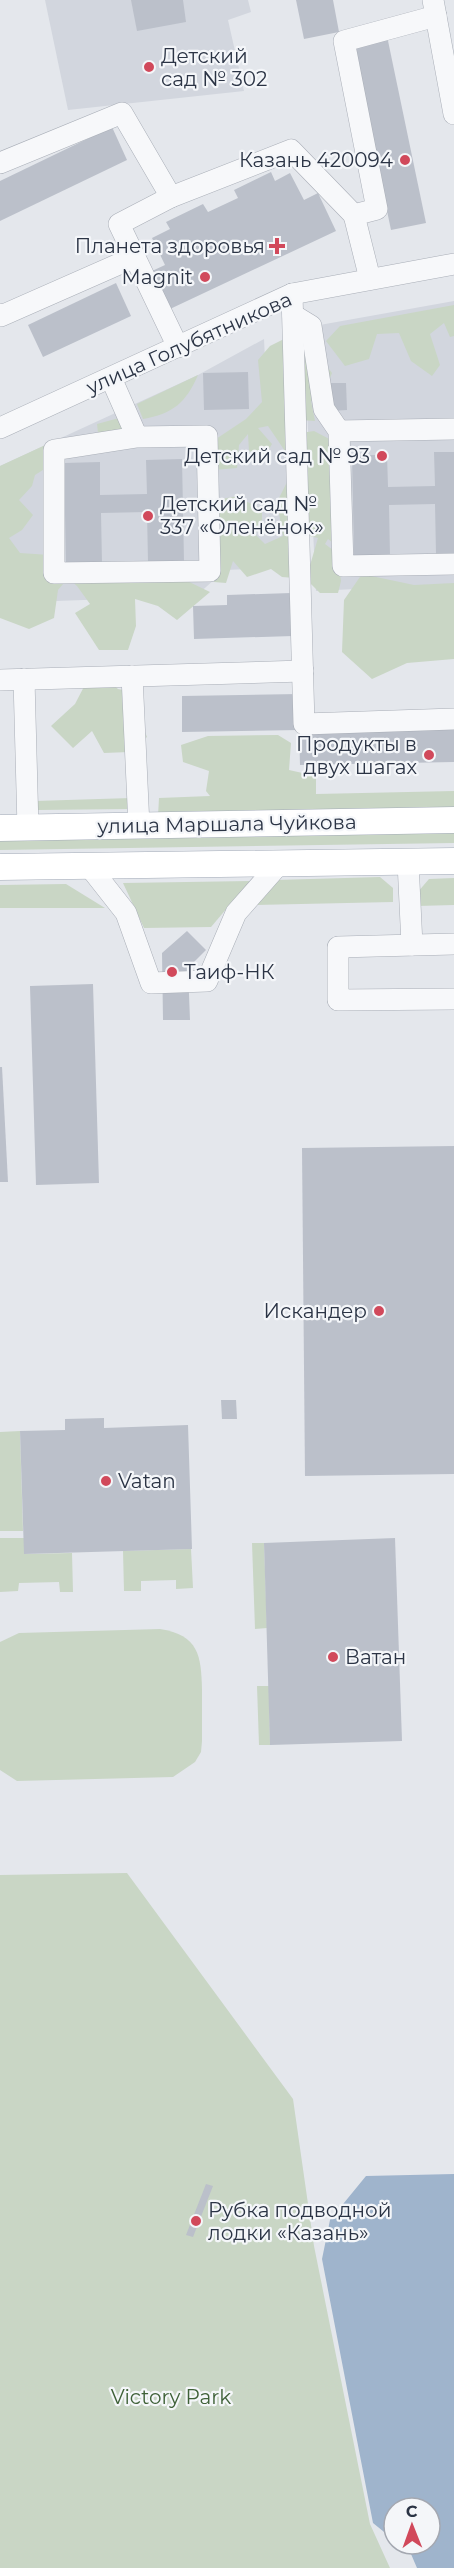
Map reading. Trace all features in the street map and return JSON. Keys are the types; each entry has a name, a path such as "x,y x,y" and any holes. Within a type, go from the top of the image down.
{"main road":[{"name":"улица Маршала Чуйкова","path":"0,828 454,820"},
{"name":"улица Маршала Чуйкова","path":"0,867 454,861"}],"street":[{"path":"354,215 377,209 345,41 441,20 454,114"},
{"path":"0,163 122,113 171,197"},
{"path":"178,347 119,224 171,197 291,150 354,215 370,279"},
{"path":"0,314 1,316 135,257"},
{"name":"улица Голубятникова","path":"0,428 292,294 454,264"},
{"path":"292,294 304,724 454,719"},
{"path":"293,315 311,326 324,409 339,431 343,566 454,564"},
{"path":"111,378 137,437"},
{"path":"339,431 454,429"},
{"path":"207,436 210,571 54,573 54,450 137,437 207,436"},
{"path":"0,680 303,670"},
{"path":"132,676 139,826"},
{"path":"24,679 28,828"},
{"path":"408,862 412,945"},
{"path":"89,866 126,913 151,983 207,981 236,913 280,863"},
{"path":"454,944 338,947 338,1000 454,999"}],"shaded area":[{"name":"Детский сад № 302","path":"45,0 248,0 251,12 228,20 244,91 68,110"},
{"name":"Детский сад № 93","path":"454,301 454,584 316,591 303,328"},
{"name":"Детский сад № 337 «Оленёнок»","path":"264,339 267,401 290,413 298,567 225,570 196,596 0,603 0,466 198,375"}],"green space":[{"path":"454,305 454,336 450,337 444,323 430,334 440,365 432,376 411,361 399,333 377,334 369,359 345,366 326,341 340,326"},
{"path":"298,332 308,340 332,373 328,383 328,396 311,401 315,421 300,420 301,433 314,431 337,443 333,543 328,539 325,544 337,553 341,581 338,593 320,593 306,579 318,538 306,535 295,578 282,577 271,569 247,577 233,561 226,583 214,582 212,568 214,555 224,530 215,521 217,500 237,496 262,510 262,526 255,534 265,544 283,536 277,502 289,478 289,457 268,426 258,428 272,444 265,456 249,451 248,434 239,445 237,468 214,470 213,441 246,419 262,402 258,360 270,346"},
{"path":"198,375 188,393 177,406 162,414 143,419 137,404"},
{"path":"119,418 126,433 98,433 97,424"},
{"path":"54,441 65,456 35,475 32,486 19,500 33,515 22,530 9,538 20,553 50,555 51,576 183,579 210,592 177,620 158,606 135,599 136,626 128,650 99,650 75,613 90,604 68,578 58,590 54,618 29,629 0,618 0,466"},
{"path":"362,574 414,585 454,583 454,659 407,663 372,679 342,652 344,600"},
{"path":"104,676 118,689 134,692 137,712 147,737 129,752 104,753 92,731 73,748 51,726 75,704 89,677"},
{"path":"278,735 291,743 289,770 316,776 316,794 454,791 454,811 158,816 159,798 210,796 206,791 209,771 183,762 181,745 208,736"},
{"path":"131,798 131,809 37,810 35,801"},
{"path":"454,832 454,843 0,850 0,839"},
{"path":"380,877 393,888 393,902 255,905 276,880"},
{"path":"454,878 454,905 417,906 417,893 429,879"},
{"path":"250,881 211,927 144,928 123,883"},
{"path":"66,884 105,908 0,908 0,885"},
{"path":"20,1431 23,1531 0,1531 0,1432"},
{"path":"0,1538 24,1538 24,1554 72,1553 73,1592 60,1592 59,1582 19,1583 18,1591 0,1592"},
{"path":"252,1543 264,1543 267,1628 255,1629"},
{"path":"191,1549 193,1588 176,1589 176,1580 141,1581 141,1591 124,1591 123,1551"},
{"path":"160,1629 183,1636 190,1642 199,1657 202,1689 202,1741 201,1752 195,1762 173,1777 17,1781 0,1770 0,1642 19,1633"},
{"path":"257,1686 269,1686 270,1745 259,1745"},
{"name":"Victory Park","path":"127,1873 293,2099 314,2246 370,2524 382,2550 382,2556 385,2556 390,2568 0,2568 0,1875"}],"water":[{"path":"454,2174 454,2568 417,2568 412,2556 442,2556 442,2496 382,2496 382,2530 373,2523 322,2259 330,2220 366,2176"}],"building":[{"path":"131,0 183,0 186,22 137,31"},
{"path":"296,0 333,0 339,32 304,39"},
{"path":"387,36 426,223 391,230 352,43"},
{"path":"112,127 127,160 0,221 0,181"},
{"path":"271,172 275,181 290,173 304,200 318,193 336,231 170,309 152,271 165,265 152,238 170,229 166,222 203,204 208,212 238,198 234,190"},
{"path":"116,283 131,316 43,357 28,325"},
{"path":"248,372 249,409 204,410 203,373"},
{"path":"329,383 346,383 347,410 330,411"},
{"path":"434,452 454,452 454,553 436,554 435,504 389,505 390,556 354,557 352,455 387,455 388,487 435,486"},
{"path":"182,459 184,561 148,562 147,512 101,513 102,564 66,565 64,463 100,462 100,495 147,494 146,460"},
{"path":"291,593 293,636 194,639 193,606 227,605 227,595"},
{"path":"299,694 300,729 454,727 454,762 300,765 299,730 182,732 182,696"},
{"path":"187,931 206,950 188,968 190,1020 163,1020 162,953"},
{"path":"93,984 99,1183 36,1185 30,986"},
{"path":"0,1067 2,1067 8,1182 0,1182"},
{"name":"Искандер","path":"454,1146 454,1474 305,1476 302,1148"},
{"path":"221,1400 236,1400 237,1419 222,1419"},
{"name":"Vatan","path":"104,1418 104,1428 188,1425 192,1549 24,1554 20,1431 65,1430 65,1419"},
{"name":"Ватан","path":"395,1538 402,1741 270,1745 264,1543"},
{"name":"Рубка подводной лодки «Казань»","path":"206,2184 213,2186 193,2237 186,2235"}],"place":[{"name":"Детский сад № 302","path":"149,67"},
{"name":"Казань 420094","path":"405,160"},
{"name":"Планета здоровья","path":"277,246"},
{"name":"Magnit","path":"205,277"},
{"name":"Детский сад № 93","path":"382,456"},
{"name":"Детский сад № 337 «Оленёнок»","path":"148,516"},
{"name":"Продукты в двух шагах","path":"429,755"},
{"name":"Таиф-НК","path":"172,972"},
{"name":"Искандер","path":"379,1311"},
{"name":"Vatan","path":"106,1481"},
{"name":"Ватан","path":"333,1657"},
{"name":"Рубка подводной лодки «Казань»","path":"196,2221"}]}
